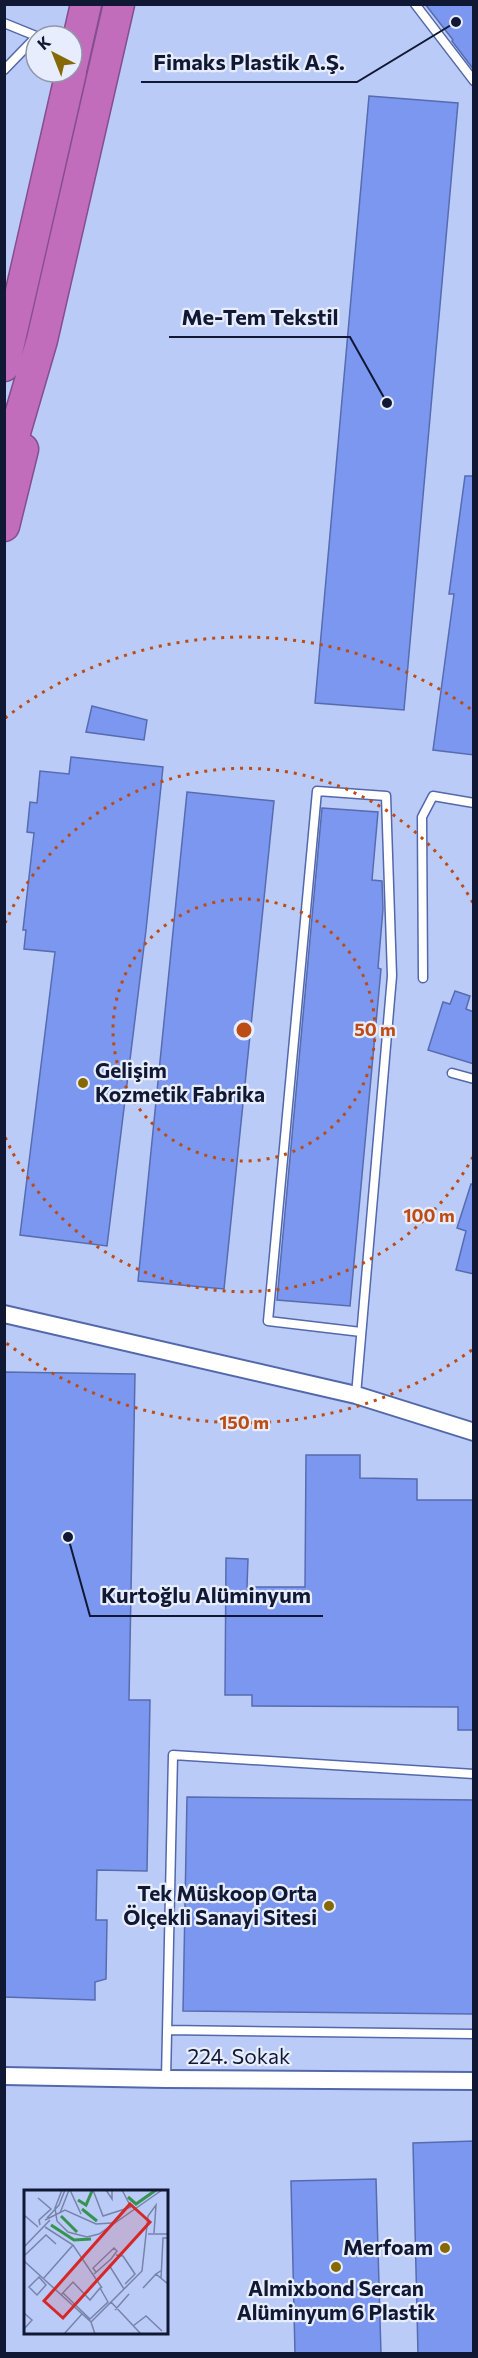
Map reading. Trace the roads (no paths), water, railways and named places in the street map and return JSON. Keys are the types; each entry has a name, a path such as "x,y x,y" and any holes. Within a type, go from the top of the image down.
{"highway":[{"path":"81,24 86,4"},
{"path":"4,526 25,439 42,340 119,4"},
{"path":"84,58 107,57"},
{"path":"4,366 66,84"},
{"path":"4,470 42,340"}],"street":[{"path":"4,1314 356,1395 474,1432"},
{"name":"224. Sokak","path":"4,2076 474,2081"}],"lane":[{"path":"415,4 474,81"},
{"path":"4,23 24,32"},
{"path":"4,70 24,49"},
{"path":"356,1395 362,1332 392,976 386,796 317,791 268,1321 362,1332"},
{"path":"423,978 422,817 433,795 474,803"},
{"path":"452,1073 474,1079"},
{"path":"166,2079 172,1755 474,1774"},
{"path":"167,2030 474,2034"}],"place":[{"name":"Fimaks Plastik A.Ş.","path":"456,22"},
{"name":"Me-Tem Tekstil","path":"387,403"},
{"name":"Gelişim Kozmetik Fabrika","path":"83,1083"},
{"name":"Kurtoğlu Alüminyum","path":"68,1537"},
{"name":"Tek Müskoop Orta Ölçekli Sanayi Sitesi","path":"329,1906"},
{"name":"Merfoam","path":"445,2248"},
{"name":"Almixbond Sercan Alüminyum 6 Plastik","path":"336,2267"}]}
